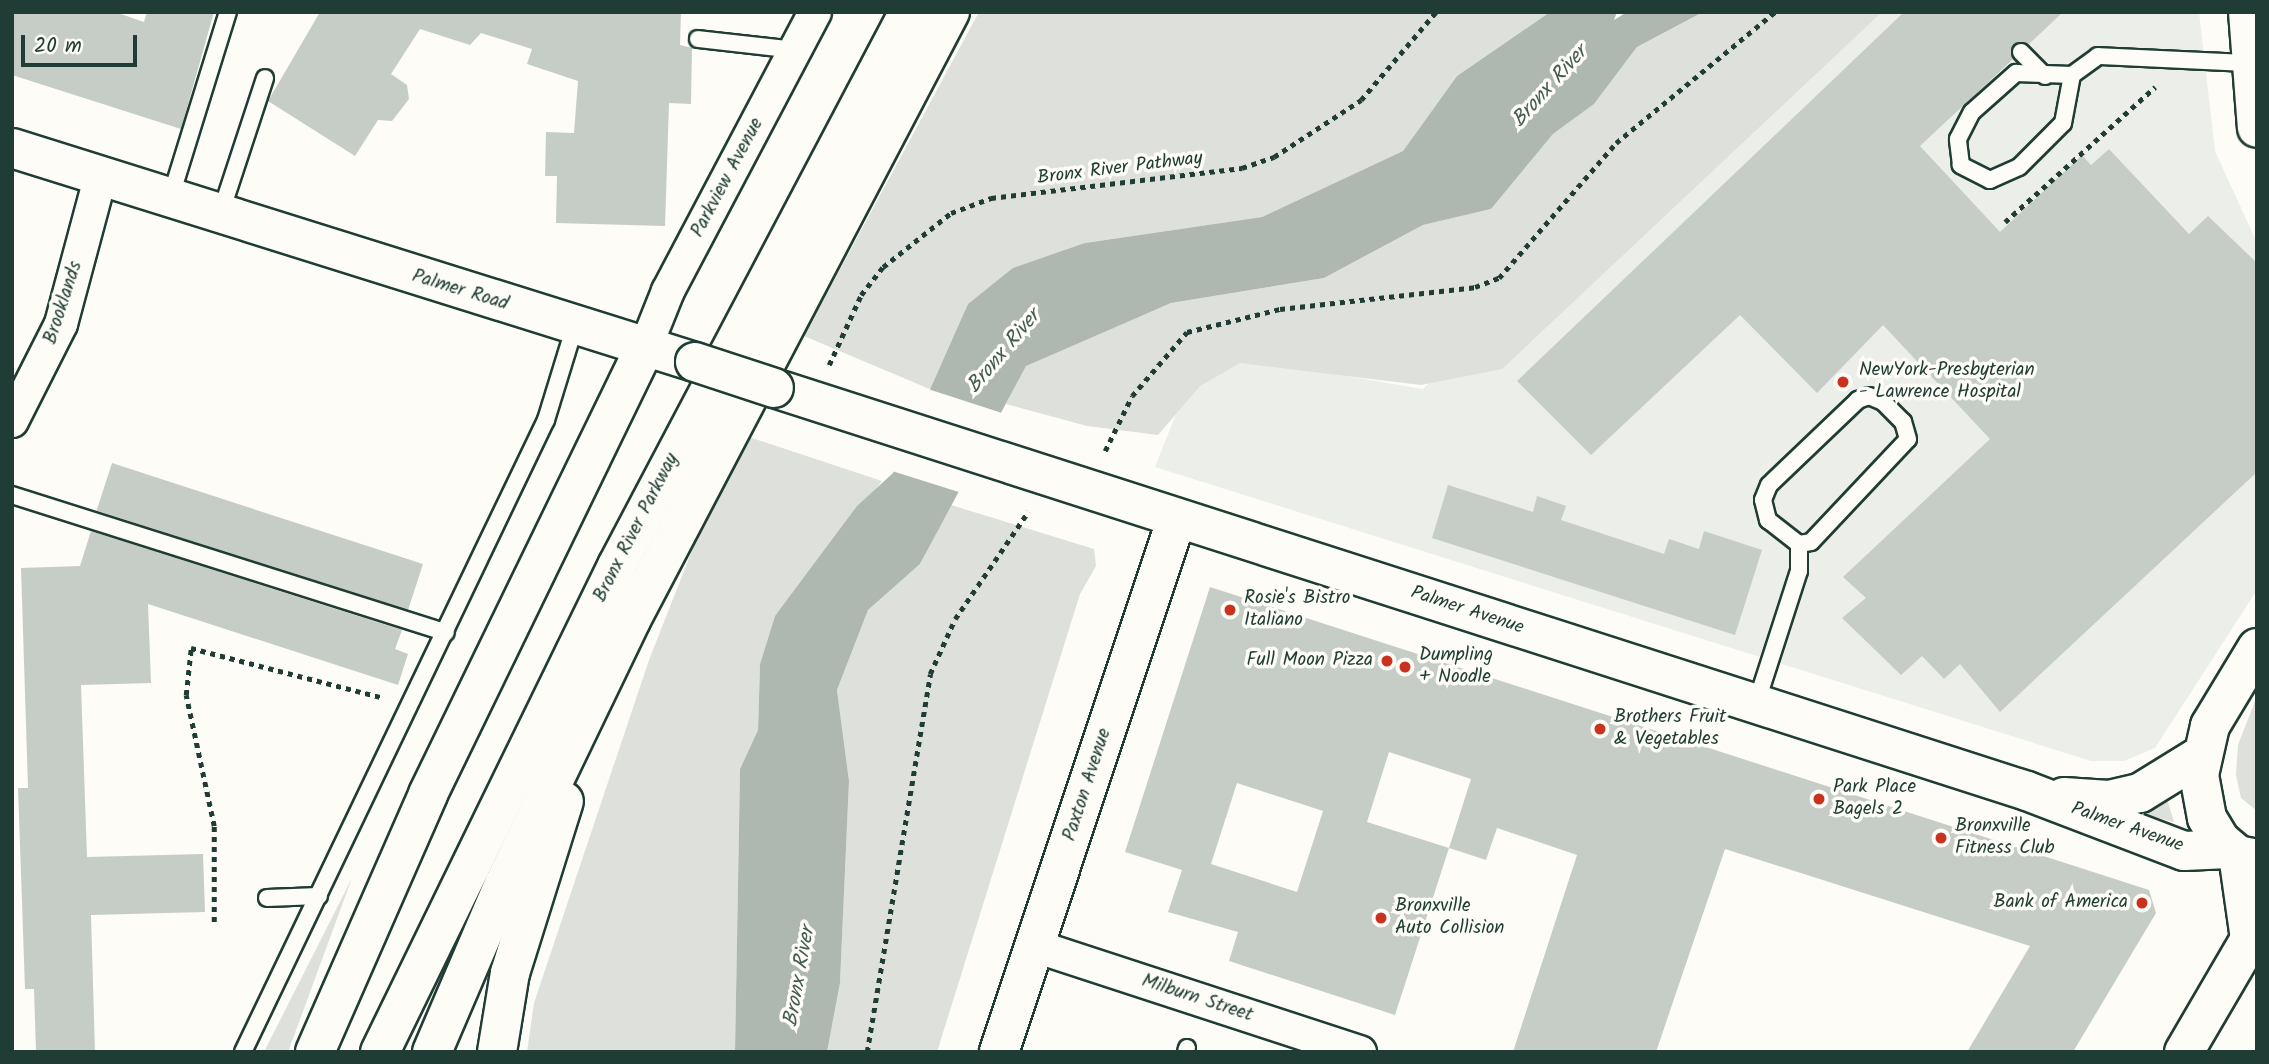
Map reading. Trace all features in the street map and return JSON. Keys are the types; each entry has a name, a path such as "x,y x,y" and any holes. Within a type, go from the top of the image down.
{"main road":[{"name":"Bronx River Parkway","path":"380,1052 611,577 909,12"},
{"name":"Bronx River Parkway","path":"432,1052 597,690 841,210 950,12"},
{"path":"2248,12 2249,63 2257,128"},
{"name":"Palmer Road","path":"12,148 169,201 646,346 908,431"},
{"path":"315,1052 428,794 646,346"},
{"name":"Palmer Avenue","path":"908,431 2027,791 2184,851 2241,854"},
{"name":"Paxton Avenue","path":"999,1052 1177,518"},
{"path":"2184,1052 2253,937 2241,854 2201,797 2200,756 2221,704 2257,648"},
{"path":"497,1052 510,972 597,690"},
{"name":"Palmer Avenue","path":"2027,791 2109,800 2159,784 2200,756"}],"street":[{"name":"Parkview Avenue","path":"646,346 668,291 815,12"},
{"name":"Brooklands","path":"12,421 61,324 100,178"},
{"name":"Milburn Street","path":"1035,946 1360,1052"}],"lane":[{"path":"169,201 228,12"},
{"path":"698,39 796,50"},
{"path":"2021,52 2045,76"},
{"path":"2071,75 2063,122 2019,167 1990,180 1961,164 1958,139 1972,112 2016,73 2071,75 2098,56 2249,63"},
{"path":"220,217 265,78"},
{"path":"243,1052 412,705 546,420 575,326"},
{"path":"1858,400 1882,402 1903,422 1908,439 1902,452 1811,542 1799,544 1768,520 1763,500 1769,485 1858,400"},
{"path":"12,495 446,633"},
{"path":"1756,704 1799,571 1799,544"},
{"path":"267,898 319,896"}],"path":[{"name":"Bronx River Pathway","path":"829,365 861,295 883,267 951,213 991,198 1242,168 1274,157 1360,100 1436,12"},
{"path":"1105,450 1132,396 1187,331 1280,309 1475,287 1499,278 1616,143 1775,12"},
{"path":"2005,222 2159,83"},
{"path":"867,1052 930,674 954,619 1028,512"},
{"path":"214,922 214,826 186,695 191,648 412,705"}],"shaded area":[{"path":"979,12 1550,12 1457,76 1403,151 1262,217 1085,243 968,304 932,390 804,336"},
{"path":"1703,12 1882,12 1502,369 1421,385 1240,363 1200,386 1158,435 1087,426 1006,404 1026,365 1171,303 1324,278 1423,225 1491,209 1553,134 1594,104 1637,47"},
{"name":"NewYork-Presbyterian - Lawrence Hospital","path":"1805,12 2199,12 2215,151 2257,243 2257,590 2155,748 2124,761 2091,761 1155,467 1192,374 1227,356 1423,389"},
{"path":"749,437 882,481 775,616 760,664 758,730 740,769 735,1052 527,1052 534,1003 649,660 695,543"},
{"path":"951,505 1094,549 1096,566 1080,594 937,1052 827,1052 840,983 849,781 837,690 868,610 920,564"},
{"path":"2257,696 2257,811 2241,798 2236,775 2238,745"},
{"path":"2165,792 2174,822 2128,810"},
{"path":"352,878 288,1052 264,1052"}],"water":[{"name":"Bronx River","path":"1550,12 1617,12 1614,20 1627,12 1703,12 1637,47 1594,104 1553,134 1491,209 1423,225 1324,278 1171,303 1026,366 920,564 868,610 837,690 849,781 840,983 827,1052 735,1052 740,769 758,730 760,664 775,616 857,506 893,473 968,304 1013,268 1085,243 1262,217 1403,151 1457,76"}],"pier":[{"path":"928,389 1005,414 962,493 892,471"}],"building":[{"path":"12,12 115,12 144,22 147,12 214,12 181,129 12,75"},
{"path":"320,12 681,12 680,45 692,48 691,104 669,103 665,226 556,223 557,176 545,176 546,132 574,133 578,81 527,64 532,49 481,33 470,45 420,29 391,74 407,85 409,99 392,121 378,120 355,156 268,101"},
{"path":"1904,12 2063,12 2028,45 2014,44 2013,59 1920,146 2000,232 2082,155 2091,165 2109,149 2189,234 2208,216 2257,263 2257,472 2000,712 1960,664 1944,679 1922,656 1901,675 1842,618 1866,598 1843,577 1990,439 1883,325 1817,393 1740,315 1591,455 1517,381"},
{"path":"112,463 423,564 408,612 97,511"},
{"path":"1448,485 1533,512 1537,496 1566,506 1561,520 1664,554 1669,539 1699,549 1704,531 1762,550 1735,635 1432,538"},
{"path":"91,531 402,630 395,649 408,654 398,685 148,604 151,683 81,685 87,857 203,854 205,912 91,915 95,1052 36,1052 34,989 25,989 18,788 28,788 21,568 80,566"},
{"path":"1210,587 2149,890 2156,913 2073,1052 1967,1052 2030,946 1725,849 1656,1052 1513,1052 1577,855 1497,828 1486,860 1449,848 1395,1015 1229,961 1238,932 1168,912 1182,870 1125,852","holes":["1389,752 1471,779 1449,848 1367,822","1237,783 1323,811 1297,892 1211,864"]}],"place":[{"name":"NewYork-Presbyterian - Lawrence Hospital","path":"1843,382"},
{"name":"Rosie's Bistro Italiano","path":"1230,610"},
{"name":"Full Moon Pizza","path":"1387,661"},
{"name":"Dumpling + Noodle","path":"1405,667"},
{"name":"Brothers Fruit & Vegetables","path":"1600,729"},
{"name":"Park Place Bagels 2","path":"1819,799"},
{"name":"Bronxville Fitness Club","path":"1941,838"},
{"name":"Bank of America","path":"2142,903"},
{"name":"Bronxville Auto Collision","path":"1381,918"}]}
